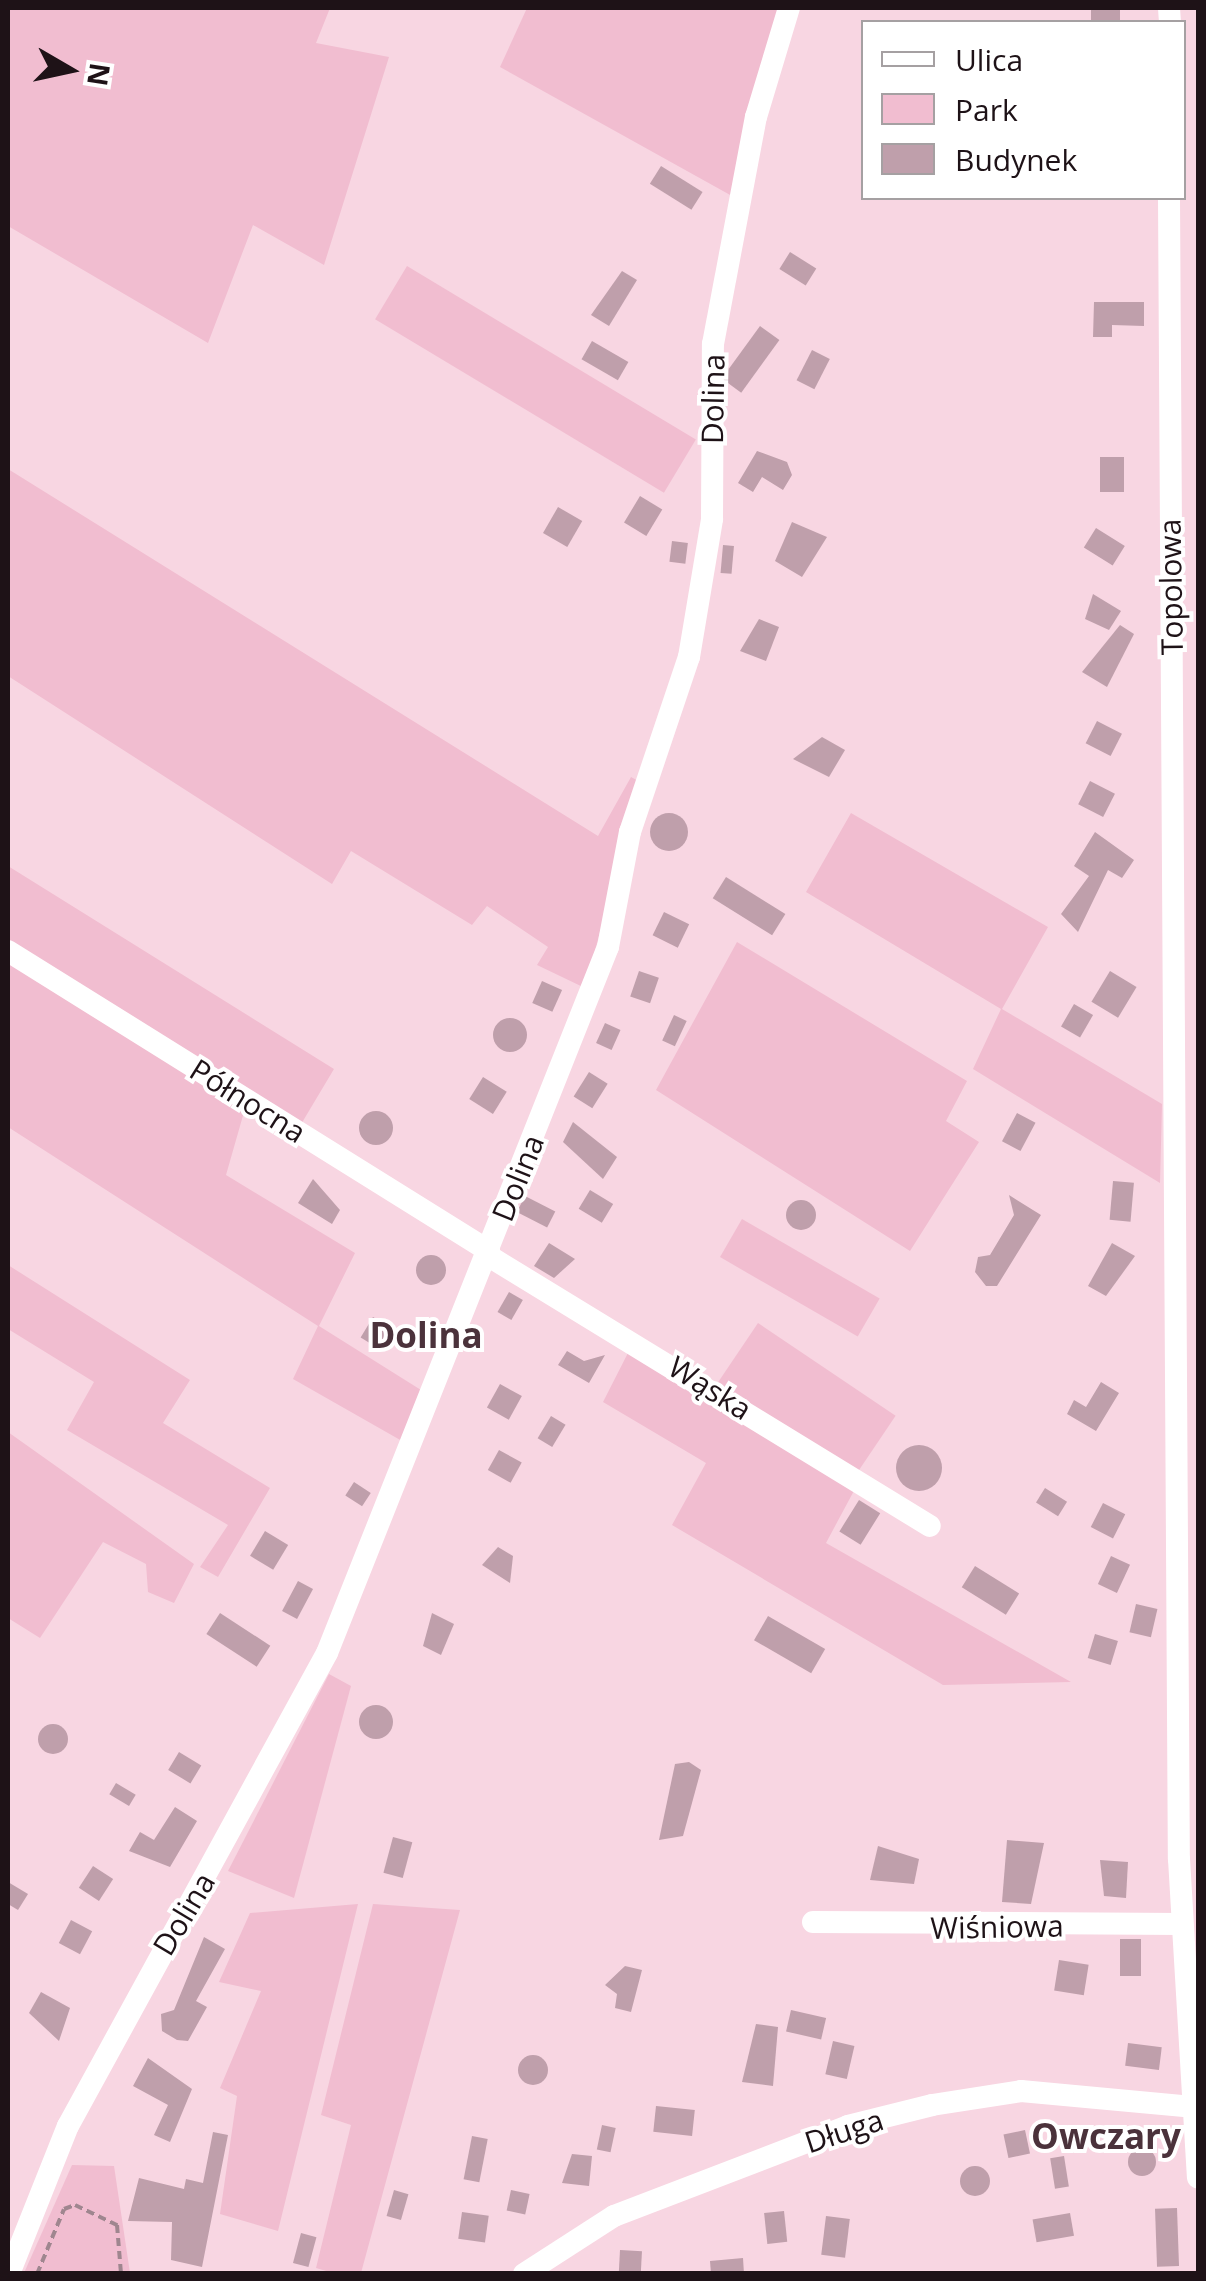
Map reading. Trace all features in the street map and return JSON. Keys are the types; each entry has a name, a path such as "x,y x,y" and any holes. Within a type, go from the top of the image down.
{"street":[{"name":"Dolina","path":"9,2274 68,2126 312,1686 608,947 630,832 690,657 712,520 713,344 756,117 789,8"},
{"name":"Topolowa","path":"1169,200 1182,1924 1198,2176"},
{"path":"1173,730 1198,730"},
{"name":"Północna","path":"8,951 488,1253"},
{"name":"Wąska","path":"488,1253 930,1526"},
{"name":"Wiśniowa","path":"813,1922 1182,1924"},
{"name":"Długa","path":"524,2274 614,2216 848,2126 932,2105 1022,2092 1192,2108"}],"path":[{"path":"37,2274 64,2209 76,2205 117,2225 121,2274"}],"green space":[{"path":"8,8 330,8 316,43 389,57 324,265 253,225 208,343 8,226"},
{"path":"527,8 780,8 732,196 500,67"},
{"path":"407,266 696,440 664,493 375,319"},
{"path":"8,469 598,836 631,777 640,782 585,988 537,965 548,947 487,906 472,925 351,851 332,884 8,676"},
{"path":"851,813 1048,927 1002,1009 1162,1104 1160,1183 973,1069 1001,1009 806,892"},
{"path":"8,866 334,1069 291,1141 244,1112 226,1175 355,1253 319,1326 421,1390 402,1441 293,1379 318,1326 8,1127"},
{"path":"737,942 967,1081 946,1121 979,1142 910,1251 656,1090"},
{"path":"742,1219 880,1298 858,1337 720,1257"},
{"path":"8,1265 190,1380 163,1423 270,1488 218,1577 200,1567 228,1525 67,1430 94,1382 8,1329"},
{"path":"758,1323 896,1416 855,1476 718,1383"},
{"path":"631,1347 856,1487 826,1543 1071,1682 943,1685 672,1525 706,1463 603,1402"},
{"path":"8,1432 194,1564 174,1603 148,1592 146,1564 103,1542 40,1638 8,1618"},
{"path":"329,1674 351,1686 294,1898 228,1871"},
{"path":"358,1904 278,2231 220,2214 237,2096 220,2088 261,1991 219,1982 250,1913"},
{"path":"373,1904 460,1910 361,2273 333,2273 316,2268 351,2125 321,2115"},
{"path":"72,2165 114,2166 130,2273 24,2273"}],"building":[{"path":"1091,8 1120,8 1120,20 1091,20"},
{"path":"661,166 703,192 691,210 650,184"},
{"path":"790,252 816,268 806,285 779,269"},
{"path":"622,271 637,280 609,326 591,315"},
{"path":"1094,302 1144,302 1144,326 1112,325 1112,337 1093,337"},
{"path":"760,326 779,340 741,393 722,379"},
{"path":"592,341 628,362 618,380 582,359"},
{"path":"812,350 830,359 814,389 797,380"},
{"path":"757,451 787,462 792,475 783,490 762,477 753,492 738,483"},
{"path":"1100,457 1124,457 1124,492 1100,492"},
{"path":"640,496 662,509 646,536 624,523"},
{"path":"558,507 582,521 567,547 543,533"},
{"path":"792,522 827,537 802,577 775,561"},
{"path":"1096,528 1125,546 1113,566 1084,548"},
{"path":"672,541 688,543 685,564 669,562"},
{"path":"723,545 734,546 732,574 721,573"},
{"path":"1093,594 1121,611 1109,630 1085,619"},
{"path":"759,619 779,627 766,661 740,651"},
{"path":"1120,625 1134,634 1107,687 1082,672"},
{"path":"1097,721 1122,734 1111,756 1086,743"},
{"path":"822,737 845,750 829,777 793,759"},
{"path":"1090,781 1115,794 1103,817 1078,804"},
{"path":"669,813 682,819 688,832 682,845 669,851 656,845 650,832 656,819"},
{"path":"1095,832 1134,860 1122,878 1108,870 1078,932 1061,914 1089,876 1074,866"},
{"path":"726,877 785,914 772,935 713,898"},
{"path":"664,912 689,924 678,948 653,935"},
{"path":"639,971 659,978 650,1003 630,997"},
{"path":"1110,971 1137,987 1118,1018 1091,1002"},
{"path":"542,981 562,990 552,1012 532,1003"},
{"path":"1074,1004 1093,1015 1080,1038 1061,1027"},
{"path":"674,1015 687,1021 675,1046 662,1040"},
{"path":"510,1018 522,1023 527,1035 522,1047 510,1052 498,1047 493,1035 498,1023"},
{"path":"605,1023 621,1030 612,1050 596,1043"},
{"path":"589,1072 608,1084 592,1108 574,1097"},
{"path":"483,1077 507,1092 493,1114 469,1099"},
{"path":"376,1111 388,1116 393,1128 388,1140 376,1145 364,1140 359,1128 364,1116"},
{"path":"1017,1113 1036,1123 1021,1151 1002,1141"},
{"path":"573,1122 617,1157 603,1179 563,1142"},
{"path":"313,1179 340,1210 332,1224 298,1203"},
{"path":"1113,1181 1134,1183 1131,1222 1110,1220"},
{"path":"590,1190 613,1204 602,1223 579,1209"},
{"path":"1009,1195 1041,1215 997,1286 986,1286 975,1272 978,1257 990,1255 1014,1215"},
{"path":"525,1196 555,1211 547,1227 517,1212"},
{"path":"801,1200 812,1204 816,1215 812,1226 801,1230 790,1226 786,1215 790,1204"},
{"path":"549,1243 575,1259 554,1278 534,1266"},
{"path":"1112,1243 1135,1256 1106,1296 1088,1286"},
{"path":"431,1255 445,1264 446,1270 437,1284 431,1285 417,1276 416,1270 425,1256"},
{"path":"509,1292 523,1300 511,1320 498,1312"},
{"path":"373,1317 393,1329 380,1349 361,1338"},
{"path":"567,1351 584,1361 605,1355 589,1383 558,1365"},
{"path":"1101,1382 1119,1393 1096,1431 1067,1414 1074,1400 1086,1407"},
{"path":"500,1384 522,1396 509,1420 487,1408"},
{"path":"551,1416 566,1425 552,1447 538,1438"},
{"path":"919,1445 935,1452 942,1468 935,1484 919,1491 903,1484 896,1468 903,1452"},
{"path":"499,1450 522,1463 511,1483 488,1470"},
{"path":"354,1482 371,1493 362,1506 345,1495"},
{"path":"1045,1488 1067,1502 1058,1516 1036,1502"},
{"path":"859,1500 880,1513 861,1545 839,1531"},
{"path":"1103,1503 1125,1514 1113,1538 1091,1527"},
{"path":"265,1531 288,1545 273,1570 250,1556"},
{"path":"498,1547 513,1556 510,1583 482,1565"},
{"path":"1111,1556 1130,1565 1117,1593 1098,1584"},
{"path":"975,1566 1019,1594 1006,1615 962,1587"},
{"path":"298,1581 313,1589 297,1619 282,1611"},
{"path":"1136,1604 1157,1609 1151,1637 1129,1632"},
{"path":"220,1613 270,1646 257,1667 206,1634"},
{"path":"432,1613 454,1624 441,1655 423,1646"},
{"path":"768,1616 825,1649 811,1673 754,1640"},
{"path":"1095,1634 1118,1641 1111,1665 1088,1658"},
{"path":"376,1705 388,1710 393,1722 388,1734 376,1739 364,1734 359,1722 364,1710"},
{"path":"53,1724 64,1728 68,1739 64,1750 53,1754 42,1750 38,1739 42,1728"},
{"path":"179,1752 201,1765 190,1783 168,1770"},
{"path":"689,1762 701,1770 683,1836 659,1840 675,1764"},
{"path":"116,1783 136,1795 129,1806 109,1794"},
{"path":"175,1807 197,1821 170,1867 129,1851 140,1832 154,1840"},
{"path":"393,1837 412,1842 403,1878 383,1873"},
{"path":"1007,1840 1044,1843 1031,1904 1002,1902"},
{"path":"878,1846 919,1859 914,1884 870,1880"},
{"path":"1100,1860 1128,1862 1126,1898 1104,1896"},
{"path":"93,1866 113,1879 99,1901 79,1888"},
{"path":"8,1882 28,1894 18,1910 8,1904"},
{"path":"71,1920 92,1931 80,1954 59,1943"},
{"path":"204,1937 225,1949 196,2001 207,2007 188,2041 177,2040 162,2031 161,2014 174,2010"},
{"path":"1120,1939 1141,1939 1141,1976 1120,1976"},
{"path":"1059,1960 1089,1965 1084,1995 1054,1991"},
{"path":"625,1966 642,1970 631,2012 615,2008 617,1994 605,1985"},
{"path":"41,1992 70,2008 59,2041 29,2013"},
{"path":"791,2010 826,2018 821,2040 786,2031"},
{"path":"756,2024 778,2027 773,2086 742,2082"},
{"path":"833,2041 854,2046 847,2079 825,2074"},
{"path":"1128,2043 1162,2047 1159,2070 1125,2066"},
{"path":"533,2055 544,2059 548,2070 544,2081 533,2085 522,2081 518,2070 522,2059"},
{"path":"148,2058 192,2089 170,2142 154,2135 168,2105 133,2086"},
{"path":"656,2106 695,2110 692,2136 653,2132"},
{"path":"602,2125 616,2128 610,2152 597,2149"},
{"path":"1025,2130 1030,2153 1008,2158 1003,2135"},
{"path":"213,2132 228,2135 202,2267 171,2260 172,2222 128,2221 139,2178 184,2189 186,2179 203,2183"},
{"path":"472,2136 488,2139 479,2182 464,2179"},
{"path":"1142,2148 1152,2152 1156,2162 1152,2172 1142,2176 1132,2172 1128,2162 1132,2152"},
{"path":"572,2154 592,2156 589,2186 562,2183"},
{"path":"1064,2156 1069,2187 1055,2189 1050,2158"},
{"path":"975,2166 986,2170 990,2181 986,2192 975,2196 964,2192 960,2181 964,2170"},
{"path":"394,2190 408,2194 401,2220 387,2216"},
{"path":"511,2190 530,2194 525,2214 507,2211"},
{"path":"1177,2208 1179,2266 1157,2267 1155,2209"},
{"path":"784,2211 787,2242 767,2244 764,2213"},
{"path":"462,2212 489,2216 485,2242 458,2239"},
{"path":"1070,2213 1074,2236 1037,2242 1033,2220"},
{"path":"826,2216 850,2219 845,2258 821,2255"},
{"path":"301,2233 316,2237 308,2267 293,2263"},
{"path":"620,2250 642,2251 641,2274 619,2274"},
{"path":"743,2258 744,2274 711,2274 710,2261"}],"district":[{"name":"Dolina","path":"426,1335"},
{"name":"Owczary","path":"1106,2136"}]}
